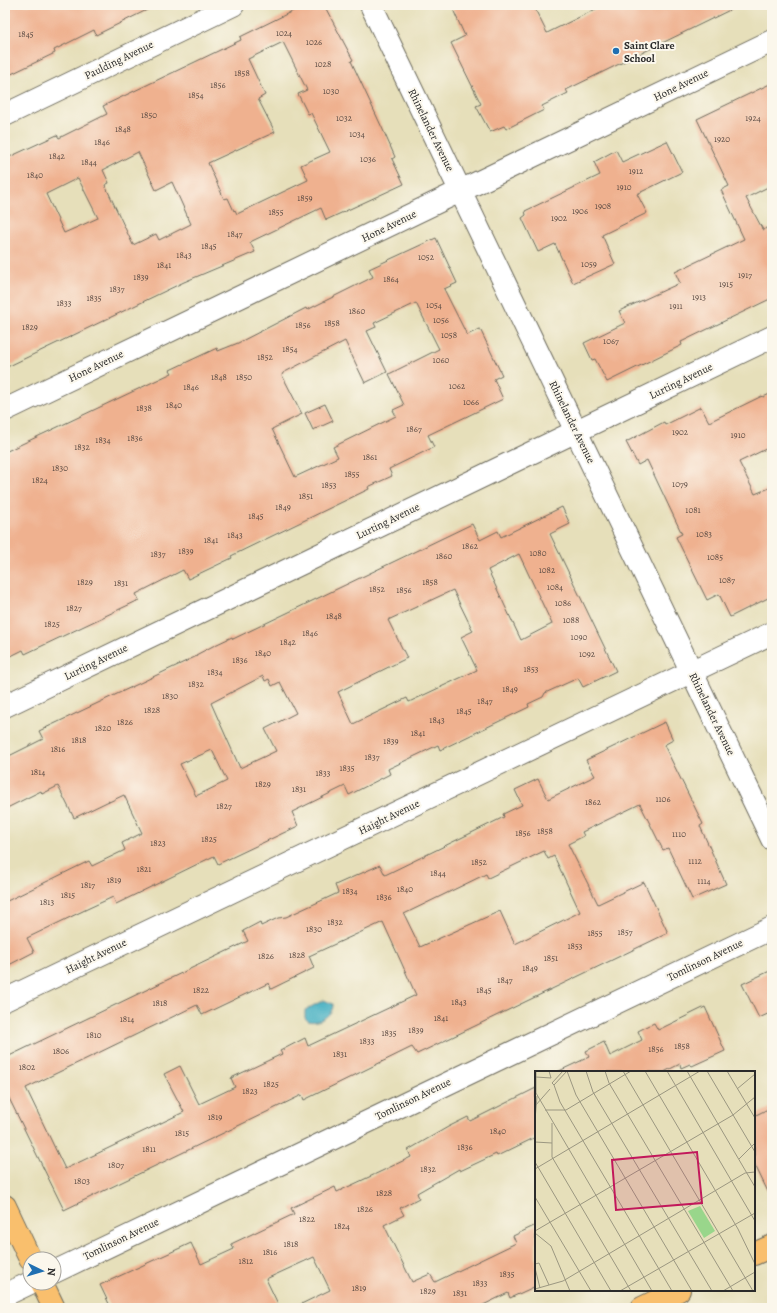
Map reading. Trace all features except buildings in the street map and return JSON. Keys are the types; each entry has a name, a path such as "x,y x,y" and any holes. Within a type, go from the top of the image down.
{"main road":[{"path":"5,1206 26,1251"},
{"path":"755,1254 772,1246"},
{"path":"46,1291 54,1308"},
{"path":"642,1308 677,1291"}],"street":[{"name":"Paulding Avenue","path":"5,115 233,5"},
{"name":"Rhinelander Avenue","path":"371,5 772,839"},
{"name":"Hone Avenue","path":"5,410 772,41"},
{"name":"Lurting Avenue","path":"5,706 772,337"},
{"name":"Haight Avenue","path":"5,1000 772,633"},
{"name":"Tomlinson Avenue","path":"62,1268 772,928"},
{"path":"5,1294 22,1287"}],"water":[{"path":"324,1000 333,1004 331,1012 321,1020 312,1022 308,1021 305,1018 305,1010"}],"place":[{"name":"Saint Clare School","path":"616,51"}]}
